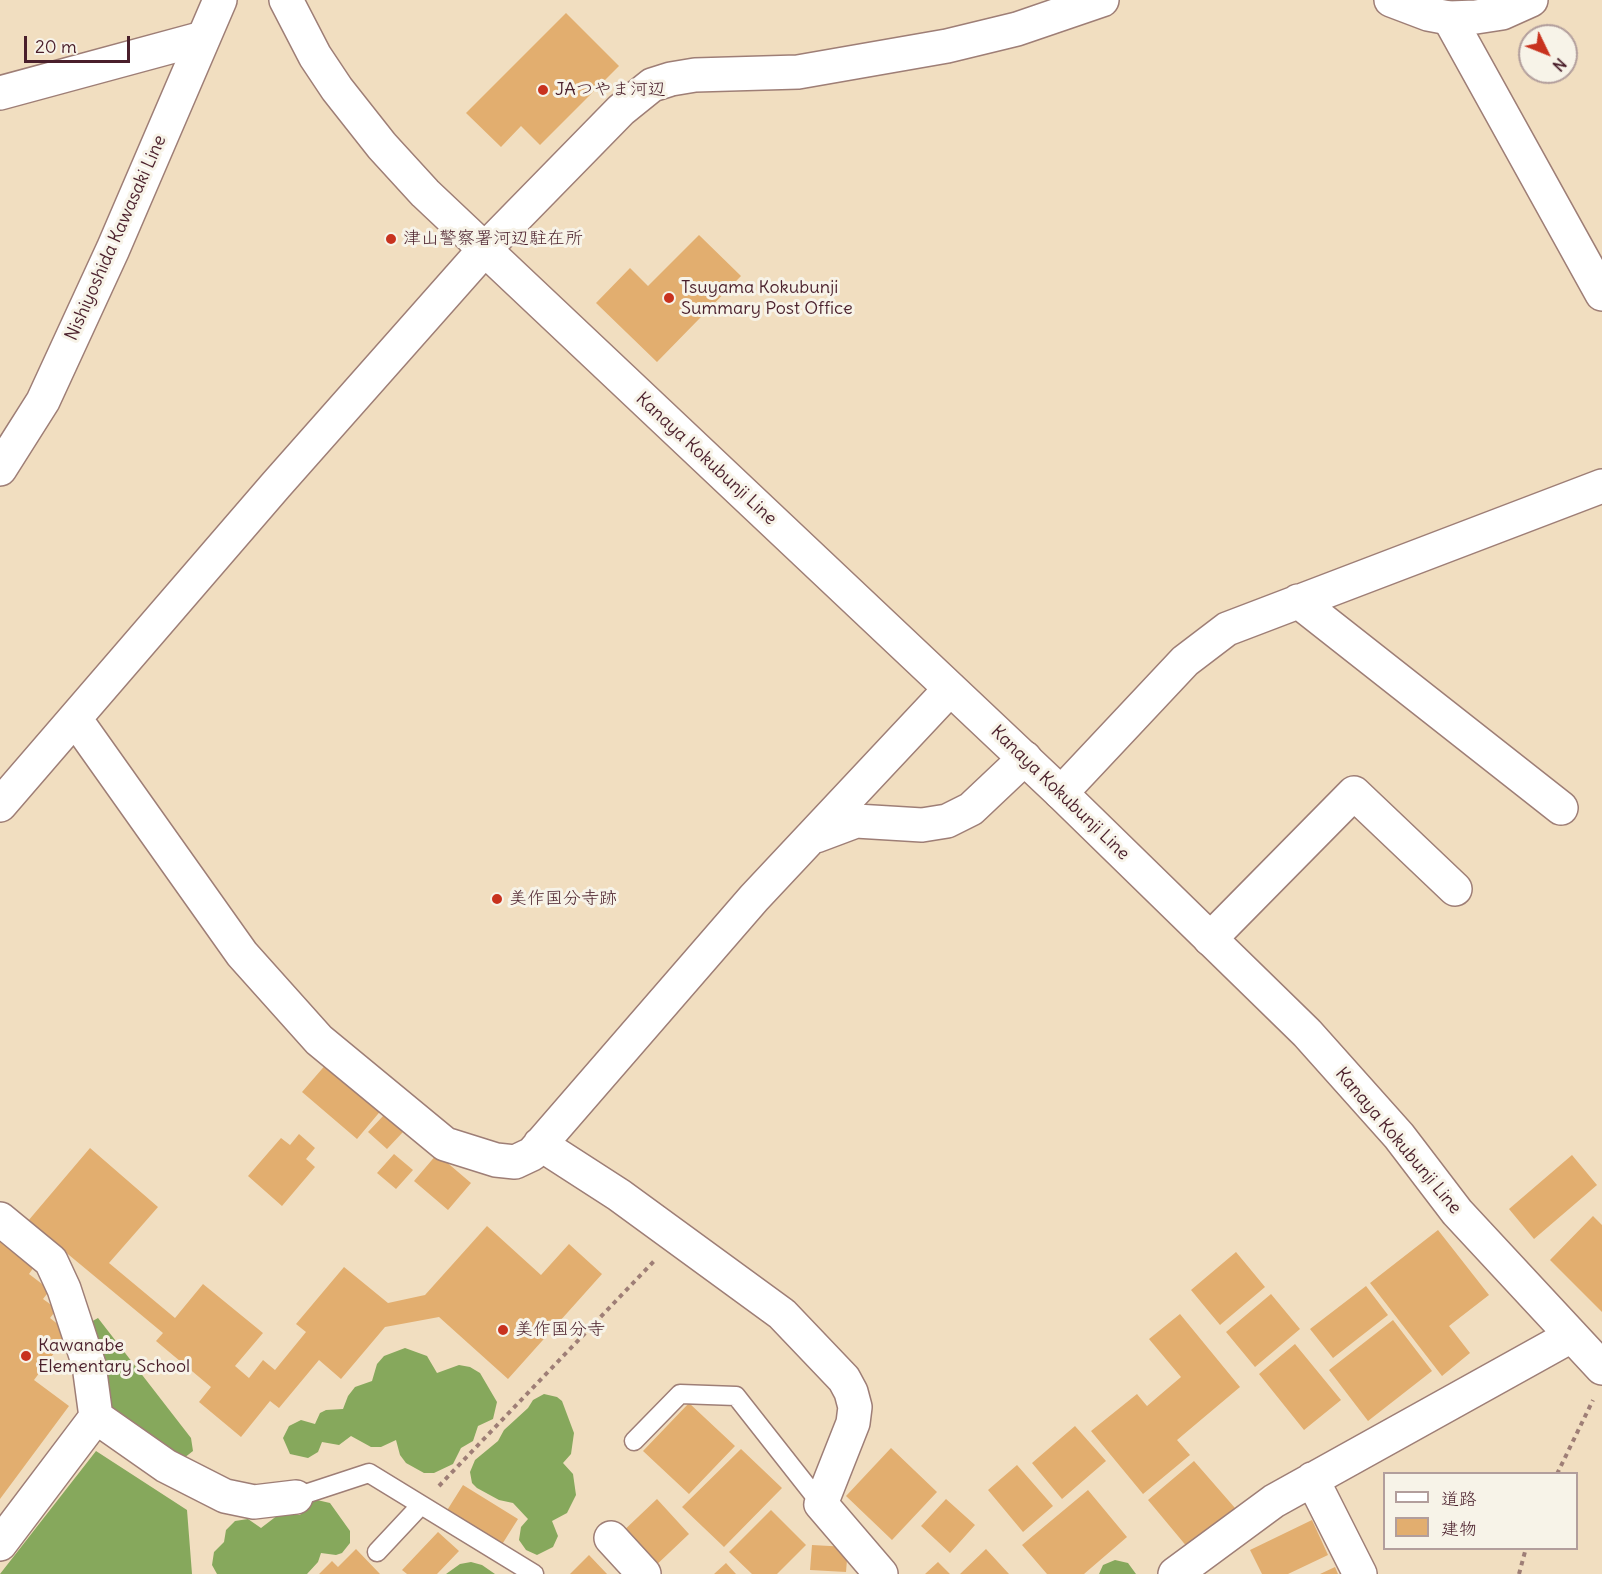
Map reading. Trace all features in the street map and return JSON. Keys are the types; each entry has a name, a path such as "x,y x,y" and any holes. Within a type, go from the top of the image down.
{"street":[{"name":"Nishiyoshida Kawasaki Line","path":"0,469 43,400 113,249 220,0"},
{"path":"286,0 315,56 362,123 425,193 484,250"},
{"path":"0,805 76,720 276,485 484,250 621,110 652,85 695,75 819,69 947,46 1017,29 1102,0"},
{"path":"1391,0 1428,14 1449,18 1502,13 1531,0"},
{"path":"1449,18 1602,294"},
{"path":"0,93 203,38"},
{"name":"Kanaya Kokubunji Line","path":"484,250 1025,758 1307,1033 1399,1136 1457,1212 1571,1336 1600,1379"},
{"path":"1061,793 1185,661 1227,629 1602,486"},
{"path":"1298,601 1560,808"},
{"path":"76,720 242,954 319,1040 444,1144 496,1160 515,1162 525,1159 540,1144 754,898 950,688"},
{"path":"810,838 856,821 922,825 947,821 971,809 1025,758"},
{"path":"1210,939 1354,793 1455,889"},
{"path":"540,1144 619,1195 782,1314 832,1364 848,1385 855,1407 853,1423 821,1504 881,1574"},
{"path":"0,1219 51,1261 64,1289 89,1365 96,1417 0,1544"},
{"path":"1175,1574 1261,1509 1571,1336"},
{"path":"96,1417 166,1466 225,1496 254,1502 296,1497"},
{"path":"1312,1479 1360,1574"},
{"path":"611,1538 644,1574"}],"lane":[{"path":"634,1441 680,1394 736,1396 821,1504"},
{"path":"296,1497 369,1473 534,1574"},
{"path":"377,1552 421,1505"}],"path":[{"path":"421,1505 677,1237"},
{"path":"1557,1472 1600,1379"},
{"path":"1519,1574 1525,1550"}],"green space":[{"path":"98,1318 191,1438 193,1451 184,1458 112,1413 89,1323"},
{"path":"405,1348 427,1356 437,1373 459,1365 470,1367 480,1373 497,1402 493,1419 478,1426 473,1441 461,1448 453,1464 434,1473 424,1473 406,1463 400,1455 396,1440 381,1447 371,1447 351,1436 339,1445 322,1442 318,1452 308,1458 290,1454 283,1438 289,1426 301,1420 315,1424 320,1413 326,1410 343,1409 348,1396 355,1387 372,1381 377,1364 384,1356"},
{"path":"544,1394 557,1397 562,1401 574,1433 571,1454 563,1463 573,1474 576,1495 567,1513 552,1521 558,1536 553,1547 537,1555 526,1550 519,1540 521,1527 528,1519 513,1503 499,1500 477,1488 472,1483 470,1472 475,1460 498,1441 504,1430 528,1408 533,1400"},
{"path":"96,1451 187,1510 192,1574 0,1574"},
{"path":"317,1500 330,1503 350,1531 350,1543 342,1553 336,1555 321,1553 318,1562 307,1574 217,1574 212,1565 214,1552 224,1542 226,1530 235,1521 248,1519 261,1528 278,1515 290,1513 300,1515 311,1502"},
{"path":"1115,1560 1128,1563 1136,1574 1099,1574 1103,1565"},
{"path":"471,1562 482,1565 495,1574 446,1574 460,1564"}],"building":[{"name":"JAつやま河辺","path":"566,13 619,66 540,145 521,126 501,147 466,113"},
{"path":"699,235 741,276 657,362 596,303 630,268 648,286"},
{"path":"328,1062 383,1108 357,1139 302,1092"},
{"path":"384,1115 403,1132 387,1149 368,1132"},
{"path":"299,1134 315,1148 306,1159 315,1167 282,1206 248,1176 281,1138 290,1145"},
{"name":"美作国分寺","path":"90,1148 158,1207 109,1263 175,1318 203,1284 263,1333 235,1366 249,1378 263,1360 275,1370 306,1332 296,1324 344,1267 388,1303 425,1295 487,1226 541,1275 569,1244 602,1274 508,1379 439,1317 385,1327 341,1379 319,1360 279,1408 270,1401 241,1437 199,1402 211,1387 156,1341 163,1333 28,1221"},
{"path":"394,1154 413,1170 396,1189 377,1173"},
{"path":"437,1154 471,1183 448,1210 414,1181"},
{"path":"1572,1155 1597,1185 1534,1239 1509,1209"},
{"path":"1593,1216 1602,1225 1602,1312 1550,1260"},
{"path":"1438,1230 1489,1295 1449,1326 1470,1353 1442,1376 1370,1283"},
{"name":"Kawanabe Elementary School","path":"0,1237 36,1264 29,1274 50,1290 43,1299 57,1309 50,1318 69,1333 34,1380 69,1406 0,1499"},
{"path":"1236,1252 1265,1287 1220,1325 1191,1290"},
{"path":"1366,1286 1388,1315 1333,1358 1310,1329"},
{"path":"1271,1294 1300,1329 1255,1367 1226,1332"},
{"path":"1180,1314 1240,1387 1177,1440 1190,1455 1143,1494 1091,1431 1137,1394 1147,1406 1181,1377 1149,1339"},
{"path":"1393,1320 1432,1371 1368,1421 1329,1370"},
{"path":"1295,1344 1341,1400 1304,1430 1259,1374"},
{"path":"689,1403 735,1446 689,1494 643,1451"},
{"path":"1075,1426 1106,1461 1062,1499 1032,1463"},
{"path":"891,1448 937,1492 892,1540 846,1496"},
{"path":"741,1449 782,1488 724,1547 682,1507"},
{"path":"1194,1461 1235,1508 1188,1548 1148,1500"},
{"path":"1017,1465 1053,1506 1023,1532 988,1490"},
{"path":"463,1485 518,1519 501,1546 446,1512"},
{"path":"1088,1490 1127,1537 1084,1574 1047,1574 1022,1545"},
{"path":"657,1499 689,1534 651,1570 619,1535"},
{"path":"946,1499 975,1525 950,1553 921,1526"},
{"path":"771,1510 806,1545 777,1574 752,1574 729,1552"},
{"path":"1312,1520 1328,1555 1288,1574 1262,1574 1250,1550"},
{"path":"438,1532 459,1551 437,1574 407,1574 402,1570"},
{"path":"812,1545 848,1547 846,1572 810,1570"},
{"path":"356,1549 380,1574 319,1574 332,1561 338,1567"},
{"path":"986,1549 1009,1574 960,1574"},
{"path":"589,1555 607,1574 570,1574"},
{"path":"938,1562 950,1574 925,1574"},
{"path":"726,1563 736,1574 714,1574"},
{"path":"1335,1567 1338,1574 1320,1574"}],"place":[{"name":"JAつやま河辺","path":"543,90"},
{"name":"津山警察署河辺駐在所","path":"391,239"},
{"name":"Tsuyama Kokubunji Summary Post Office","path":"669,298"},
{"name":"美作国分寺跡","path":"497,899"},
{"name":"美作国分寺","path":"503,1330"},
{"name":"Kawanabe Elementary School","path":"26,1356"}]}
